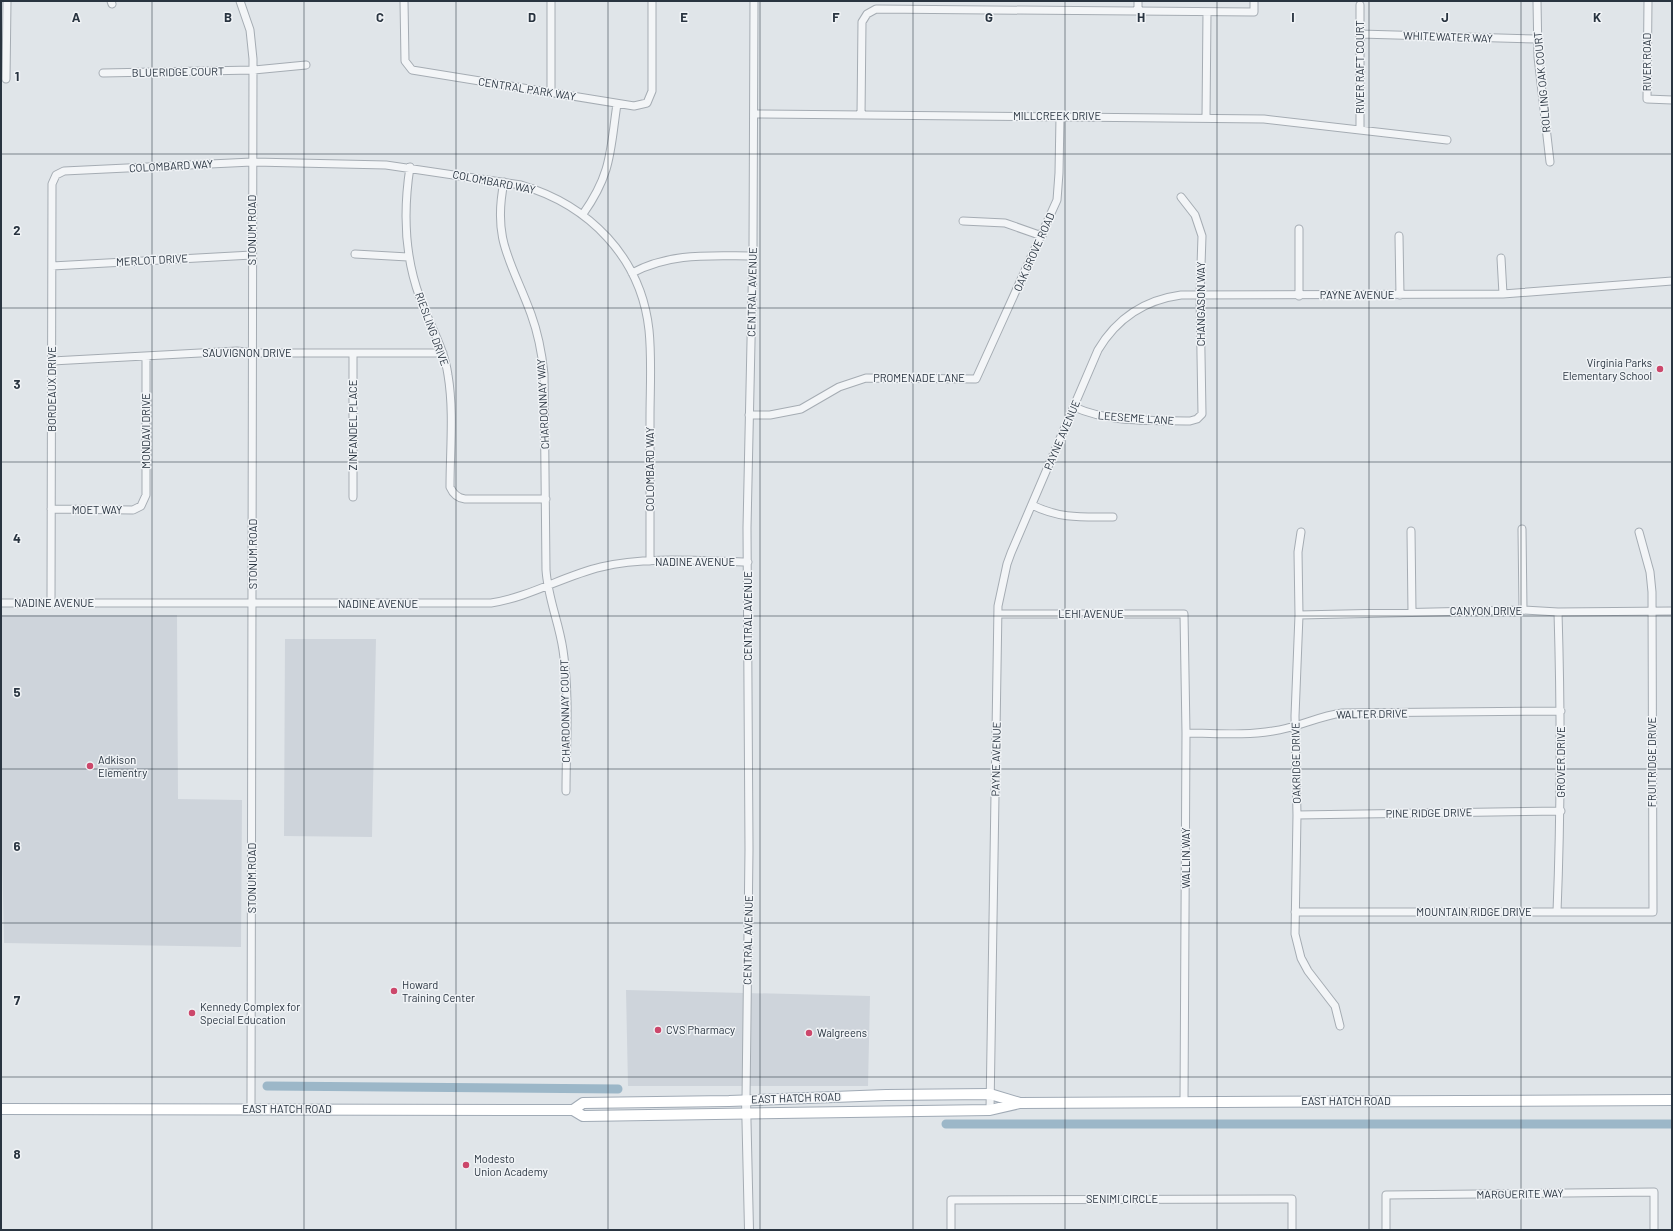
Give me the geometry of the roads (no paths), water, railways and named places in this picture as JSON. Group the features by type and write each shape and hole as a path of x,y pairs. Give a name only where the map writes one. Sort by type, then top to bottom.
{"main road":[{"name":"EAST HATCH ROAD","path":"573,1110 583,1103 746,1100 886,1095 990,1094 1020,1103"},
{"name":"EAST HATCH ROAD","path":"1,1109 573,1110 583,1116 990,1110 1020,1103 1672,1100"}],"street":[{"path":"6,79 7,1"},
{"name":"STONUM ROAD","path":"240,1 250,30 253,70 252,1109"},
{"name":"CENTRAL PARK WAY","path":"404,1 405,60 408,66 417,71 634,106 647,103 652,91 652,1"},
{"path":"551,1 551,93"},
{"name":"CENTRAL AVENUE","path":"749,1230 746,1113 749,849 748,562 749,416 753,256 754,1"},
{"path":"1138,1 1138,11"},
{"path":"861,114 862,22 867,14 876,9 1254,12 1254,1"},
{"name":"ROLLING OAK COURT","path":"1537,1 1537,39 1550,162"},
{"name":"RIVER ROAD","path":"1648,1 1647,99 1672,100"},
{"name":"RIVER RAFT COURT","path":"1360,5 1360,130"},
{"path":"1206,12 1206,118"},
{"name":"WHITEWATER WAY","path":"1360,34 1537,39"},
{"name":"BLUERIDGE COURT","path":"103,73 253,70 306,65"},
{"path":"583,214 599,189 608,167 612,150 617,104"},
{"name":"MILLCREEK DRIVE","path":"754,114 1264,119 1447,140"},
{"name":"OAK GROVE ROAD","path":"976,379 1057,200 1060,117"},
{"name":"COLOMBARD WAY","path":"56,175 64,171 252,162 410,167 504,182 543,192 567,203 583,214 612,242 632,273 646,310 649,330 650,561"},
{"name":"RIESLING DRIVE","path":"410,167 405,212 408,257 420,300 443,353 450,392 450,487 452,492 460,498 465,499 546,499"},
{"name":"BORDEAUX DRIVE","path":"51,603 52,184 56,175"},
{"name":"CHARDONNAY WAY","path":"504,182 500,213 503,246 512,271 532,316 543,360 546,402 547,586"},
{"name":"CHANGASON WAY","path":"1181,197 1195,215 1202,236 1200,295 1202,405 1200,417"},
{"path":"963,221 1005,223 1042,236"},
{"path":"1298,229 1298,296"},
{"path":"1398,236 1400,295"},
{"path":"355,254 408,257"},
{"name":"MERLOT DRIVE","path":"52,266 252,255"},
{"path":"632,273 655,262 675,257 753,256"},
{"path":"1501,258 1503,294"},
{"name":"PAYNE AVENUE","path":"990,1110 998,606 1007,564 1098,350 1110,332 1121,320 1132,312 1155,300 1181,295 1298,296 1503,294 1672,281"},
{"name":"SAUVIGNON DRIVE","path":"52,361 237,351 252,353 443,353"},
{"name":"ZINFANDEL PLACE","path":"352,497 353,353"},
{"name":"MONDAVI DRIVE","path":"141,506 146,495 146,356"},
{"name":"PROMENADE LANE","path":"749,416 770,416 801,409 839,387 866,378 976,379"},
{"name":"LEESEME LANE","path":"1074,407 1090,414 1108,418 1190,421 1200,417"},
{"path":"1032,505 1044,511 1068,516 1113,517"},
{"name":"MOET WAY","path":"51,510 133,510 141,506"},
{"path":"1522,529 1523,610"},
{"path":"1411,531 1412,612"},
{"name":"OAKRIDGE DRIVE","path":"1302,532 1298,552 1299,614 1296,725 1297,815 1295,934 1301,958 1308,971 1335,1006 1340,1026"},
{"name":"FRUITRIDGE DRIVE","path":"1639,532 1650,572 1653,912"},
{"name":"NADINE AVENUE","path":"1,603 491,603 519,597 584,571 603,566 650,561 748,562"},
{"name":"CHARDONNAY COURT","path":"547,586 559,630 565,668 566,791"},
{"name":"CANYON DRIVE","path":"1299,614 1523,610 1558,612 1672,611"},
{"name":"GROVER DRIVE","path":"1557,912 1561,811 1561,711 1558,612"},
{"name":"LEHI AVENUE","path":"999,614 1184,614"},
{"name":"WALLIN WAY","path":"1184,614 1186,733 1184,1102"},
{"name":"WALTER DRIVE","path":"1186,733 1261,733 1296,725 1312,719 1342,714 1561,711"},
{"name":"PINE RIDGE DRIVE","path":"1297,815 1561,811"},
{"name":"MOUNTAIN RIDGE DRIVE","path":"1295,912 1653,912"},
{"name":"MARGUERITE WAY","path":"1386,1230 1386,1195 1654,1192 1654,1230"},
{"name":"SENIMI CIRCLE","path":"951,1230 951,1200 1292,1199 1292,1230"}],"waterway":[{"path":"267,1086 618,1089"},
{"path":"946,1124 1672,1124"}],"place":[{"name":"Virginia Parks Elementary School","path":"1660,369"},
{"name":"Adkison Elementry","path":"90,766"},
{"name":"Howard Training Center","path":"394,991"},
{"name":"Kennedy Complex for Special Education","path":"192,1013"},
{"name":"CVS Pharmacy","path":"658,1030"},
{"name":"Walgreens","path":"809,1033"},
{"name":"Modesto Union Academy","path":"466,1165"}]}
